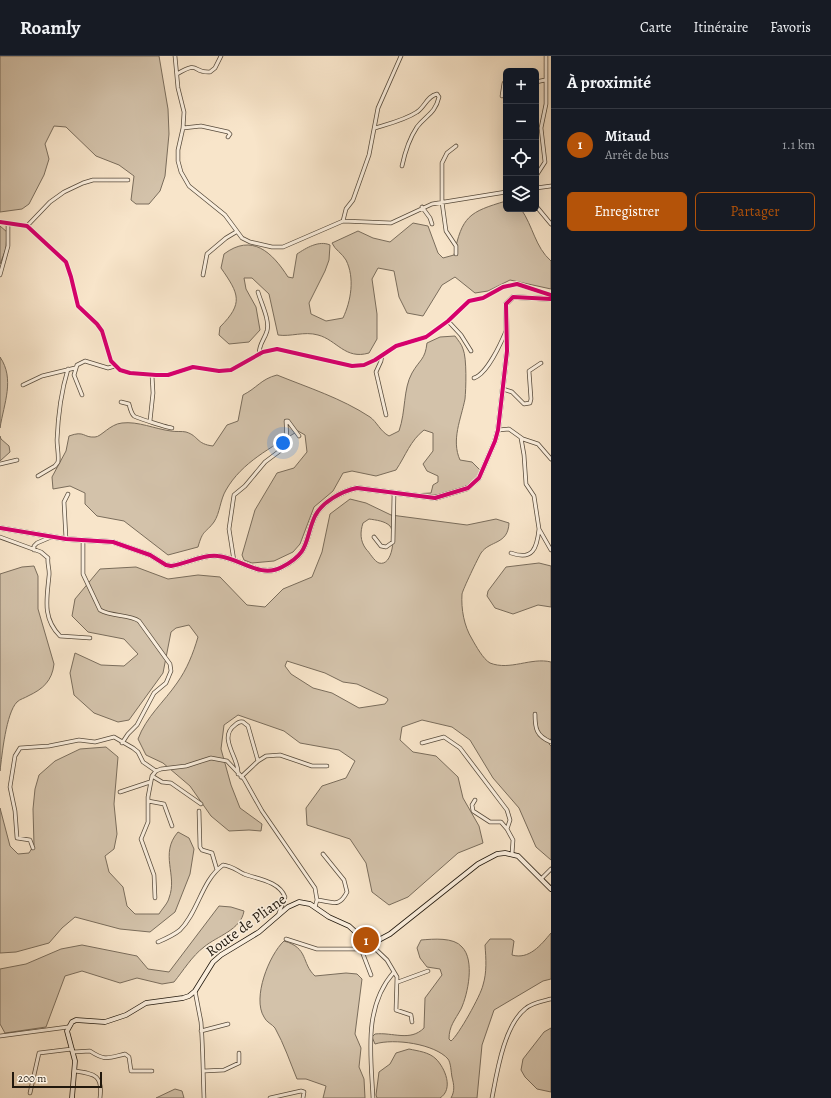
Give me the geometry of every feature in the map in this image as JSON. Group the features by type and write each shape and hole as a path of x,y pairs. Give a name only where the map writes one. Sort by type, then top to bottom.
{"street":[{"path":"176,56 177,74 184,112 183,128 178,150 178,161 181,172 189,186 225,215 236,232 242,238 250,242 272,247 283,247 343,222 390,223 422,207 442,202 503,192"},
{"path":"177,74 186,68 192,67 210,72 215,68 221,56"},
{"path":"343,222 346,209 353,200 369,155 375,128 375,117 378,108 402,56"},
{"path":"539,171 545,162 541,128 546,104 546,56"},
{"path":"539,81 545,80"},
{"path":"502,96 503,90"},
{"path":"375,128 387,125 416,113 428,99 437,94 439,97 432,113 412,134 405,151 402,166"},
{"path":"183,128 201,126 228,132 230,135 228,137"},
{"path":"456,146 447,153 442,163 442,202 446,230 456,246 456,254"},
{"path":"27,226 50,202 64,192 83,183 93,180 128,180"},
{"path":"539,188 551,186"},
{"path":"422,207 430,218 432,224"},
{"path":"539,210 551,224"},
{"path":"0,222 8,225 27,226 66,262 78,306 97,324 102,331 109,356 115,366 130,373 168,375 193,367 219,371 231,370 270,350 277,350 352,366 364,365 396,346 426,337 448,321 469,301 483,298 510,284 530,287 551,295"},
{"path":"0,275 10,235 8,225"},
{"path":"203,275 207,254 226,238 236,232"},
{"path":"258,292 267,326 266,335 260,345 259,355"},
{"path":"0,528 66,539 113,542 125,545 171,566 218,556 252,568 266,571 280,569 295,560 303,551 315,516 328,502 348,490 357,488 394,494 436,498 468,488 475,482 482,472 498,430 507,351 506,304 513,297 551,299"},
{"path":"448,321 461,335 471,351"},
{"path":"474,378 480,374 497,352 506,331"},
{"path":"382,355 376,372 386,415"},
{"path":"82,396 74,375 75,368 80,362 85,361 108,368 115,366"},
{"path":"503,389 512,392 524,404 530,403 529,371 541,363"},
{"path":"23,385 42,376 75,368"},
{"path":"38,476 55,466 58,462 57,446 61,392 68,369"},
{"path":"150,421 153,393 152,375"},
{"path":"122,402 129,404 133,414 137,418 150,421 167,428 172,428"},
{"path":"234,561 229,529 234,495 245,486 265,462 285,447 287,441 285,421 288,421 299,436"},
{"path":"498,430 509,429 521,438 538,444 551,459"},
{"path":"511,553 525,556 538,544 539,529 534,496 524,478 524,455 521,438"},
{"path":"0,464 16,460"},
{"path":"66,539 64,502 68,494"},
{"path":"374,537 381,546 386,547 393,542 394,494"},
{"path":"539,529 551,550"},
{"path":"0,537 34,550 48,558 49,575 46,607 49,620 60,636 90,638"},
{"path":"34,550 34,546 37,543 51,537"},
{"path":"83,540 83,574 100,610 121,617 135,618 139,621 166,658 171,671 166,682 154,694 137,725 122,743"},
{"path":"535,714 535,728 539,735 551,742"},
{"path":"258,761 248,726 244,722 239,722 231,728 228,738 240,775 262,811 315,888 318,900 315,907"},
{"path":"33,848 30,840 17,838 16,815 10,787 16,751 26,746 49,746 79,740 95,742 114,737 138,752 143,762 156,771"},
{"path":"422,742 444,737 460,748 507,810 510,820 507,829"},
{"path":"240,775 266,756 280,755 312,766 327,766"},
{"path":"155,898 154,875 141,840 148,822 148,801 152,776 156,771 186,766 211,758 227,762 240,775"},
{"path":"152,776 162,782 171,784 201,804"},
{"path":"120,792 150,782"},
{"path":"475,800 472,805 473,811 490,822 500,822 507,829 513,840 512,854"},
{"path":"148,801 164,804 172,826"},
{"path":"199,811 200,847 202,850 212,853 217,870"},
{"path":"365,940 375,942 390,934 490,857 505,853 512,854 523,860 551,890"},
{"path":"318,900 342,902 348,889 344,880 323,854"},
{"path":"158,942 176,933 186,922 200,900 208,882 217,870 223,866 229,866 278,888 285,897 279,913"},
{"path":"541,879 551,869"},
{"name":"Route de Pliane","path":"195,991 213,962 259,932 279,913 299,902 310,904 329,917 349,926 365,940"},
{"path":"286,939 317,950 361,949"},
{"path":"365,940 361,949 371,975"},
{"path":"365,940 387,960 394,972 398,982 396,1010 410,1015 412,1022"},
{"path":"398,982 428,971"},
{"path":"373,1098 370,1038 371,1027 376,1004 382,989 394,972"},
{"path":"0,1036 68,1027 76,1020 104,1022 119,1018 146,1003 183,998 195,991 201,1031 204,1071 204,1098"},
{"path":"492,1098 500,1055 519,1016 525,1008 551,999"},
{"path":"201,1031 228,1024"},
{"path":"68,1027 75,1071 72,1098"},
{"path":"30,1093 39,1052 72,1050 90,1051 104,1058 125,1054 129,1057 131,1071 152,1071"},
{"path":"204,1071 224,1070 239,1063 239,1053"},
{"path":"75,1071 92,1073 98,1077 101,1088 100,1098"},
{"path":"270,1098 301,1091 304,1092 303,1098"}],"shaded area":[{"path":"0,56 159,56 168,109 169,134 165,176 160,191 149,204 136,204 131,200 134,176 119,165 96,156 66,127 54,126 45,144 49,159 44,175 29,204 22,209 0,212"},
{"path":"503,202 503,212 523,212 541,249 551,261 551,289 510,280 488,291 475,293 455,277 442,285 423,316 407,313 399,297 394,271 378,268 372,279 377,314 377,339 369,353 354,354 347,352 325,337 318,335 278,335 269,294 252,278 244,278 246,289 256,307 260,330 249,342 229,344 219,335 220,327 228,319 236,305 235,292 221,268 224,254 234,248 244,245 252,245 260,248 275,260 288,277 293,278 297,254 308,247 317,244 321,243 330,245 329,260 309,303 311,314 326,321 343,318 351,289 349,267 343,255 332,243 358,231 373,238 390,242 413,223 428,226 438,253 443,258 454,255 460,232 469,218 475,213"},
{"path":"0,226 7,232 6,249 0,264"},
{"path":"455,336 462,346 466,374 465,399 459,422 456,445 460,460 472,462 481,471 475,479 459,490 450,493 432,495 412,494 431,493 433,485 438,482 438,476 427,471 423,464 433,451 433,433 424,430 412,444 396,470 376,476 352,471 343,473 333,491 314,507 300,544 293,552 274,561 252,563 244,560 242,555 255,510 277,473 294,468 307,452 305,435 298,431 258,456 240,471 226,490 218,515 211,526 203,534 198,547 168,555 124,521 97,516 85,504 85,493 70,486 53,489 52,477 66,451 69,436 81,434 95,437 118,424 128,423 140,424 171,431 186,432 203,444 213,446 227,425 238,421 243,395 263,381 277,375 348,404 370,417 383,432 389,436 399,431 409,379 423,356 427,343 440,337"},
{"path":"0,357 7,374 8,383 0,428"},
{"path":"0,436 1,439 9,446 10,452 0,461"},
{"path":"350,499 366,503 391,515 467,525 496,519 509,523 508,530 502,539 489,546 479,556 462,594 462,606 465,623 469,634 482,655 490,663 505,666 536,661 551,662 551,738 549,744 551,746 551,860 536,847 519,808 493,778 470,740 452,727 422,720 402,727 400,740 413,752 436,756 458,777 463,798 479,826 483,843 458,853 408,897 389,905 372,892 366,863 350,839 307,825 306,808 322,786 346,778 355,761 339,750 300,743 284,731 238,715 224,725 221,749 231,785 240,808 262,824 261,831 229,831 211,816 190,786 163,763 146,755 138,739 141,731 177,683 189,661 198,637 189,625 176,628 171,632 163,673 129,720 118,722 94,713 74,695 70,673 75,653 101,665 124,666 138,654 124,639 88,632 72,616 75,599 100,569 136,567 168,579 198,575 220,577 247,605 265,607 283,589 312,577 322,552 330,514","holes":["369,519 386,523 392,530 392,549 390,555 384,563 375,561 363,543 361,536 362,526 363,523","287,661 325,673 343,682 357,684 387,698 388,700 385,704 359,708 332,693 313,688 291,674 285,666"]},
{"path":"539,563 551,566 551,607 538,605 513,614 495,608 487,596 488,591 506,567"},
{"path":"34,566 38,576 38,609 54,664 49,680 46,684 18,701 13,707 7,724 0,771 0,574 22,567"},
{"path":"106,747 118,757 114,804 117,834 114,849 105,856 109,872 123,887 127,906 135,914 159,914 169,898 171,889 172,881 169,856 173,840 178,832 189,838 194,849 190,874 175,912 150,932 120,929 75,917 62,928 49,943 16,952 0,953 0,808 10,846 18,854 29,853 34,845 33,809 35,789 39,775 55,761 80,749"},
{"path":"219,906 231,907 244,911 242,918 228,932 209,943 200,951 174,982 162,984 137,978 120,983 82,971 65,976 46,1027 5,1033 0,1024 0,969 26,964 61,949 82,945 137,956 148,969 169,972"},
{"path":"551,933 551,979 543,981 494,1010 482,1045 477,1098 451,1098 454,1088 450,1063 448,1059 434,1049 403,1042 383,1042 375,1044 372,1037 375,1034 407,1036 413,1035 424,1028 425,998 442,975 440,969 427,967 420,958 417,948 421,940 449,940 462,947 466,953 469,968 468,986 464,1003 450,1030 449,1039 451,1041 464,1024 481,990 486,970 485,945 490,939 511,939 514,941 512,955 518,956 534,950"},
{"path":"284,941 292,944 301,952 315,976 346,973 357,974 362,979 355,1034 361,1048 359,1067 364,1079 365,1098 323,1098 326,1086 306,1079 297,1079 275,1028 264,1017 261,1009 261,988 268,966 278,948"},
{"path":"551,1028 551,1092 537,1089 525,1077 521,1070 523,1059 544,1032"},
{"path":"409,1049 423,1052 436,1059 447,1078 447,1089 444,1094 440,1098 377,1098 376,1095 379,1072 390,1064 396,1053"},
{"path":"175,1089 182,1091 184,1098 156,1098"}],"cycle path":[{"path":"0,222 27,226 66,262 78,306 97,324 102,331 111,361 120,370 130,373 168,375 193,367 219,371 231,370 263,352 277,349 352,366 364,365 375,360 396,346 426,337 448,321 469,301 483,298 503,287 517,284 551,295"},
{"path":"0,528 66,539 113,542 150,555 166,565 171,566 206,556 218,556 266,571 282,567 298,556 302,551 315,516 322,506 345,492 357,488 435,498 468,488 479,478 495,441 498,430 507,351 506,304 513,297 551,299"}],"place":[{"name":"Mitaud","path":"366,940"}]}
